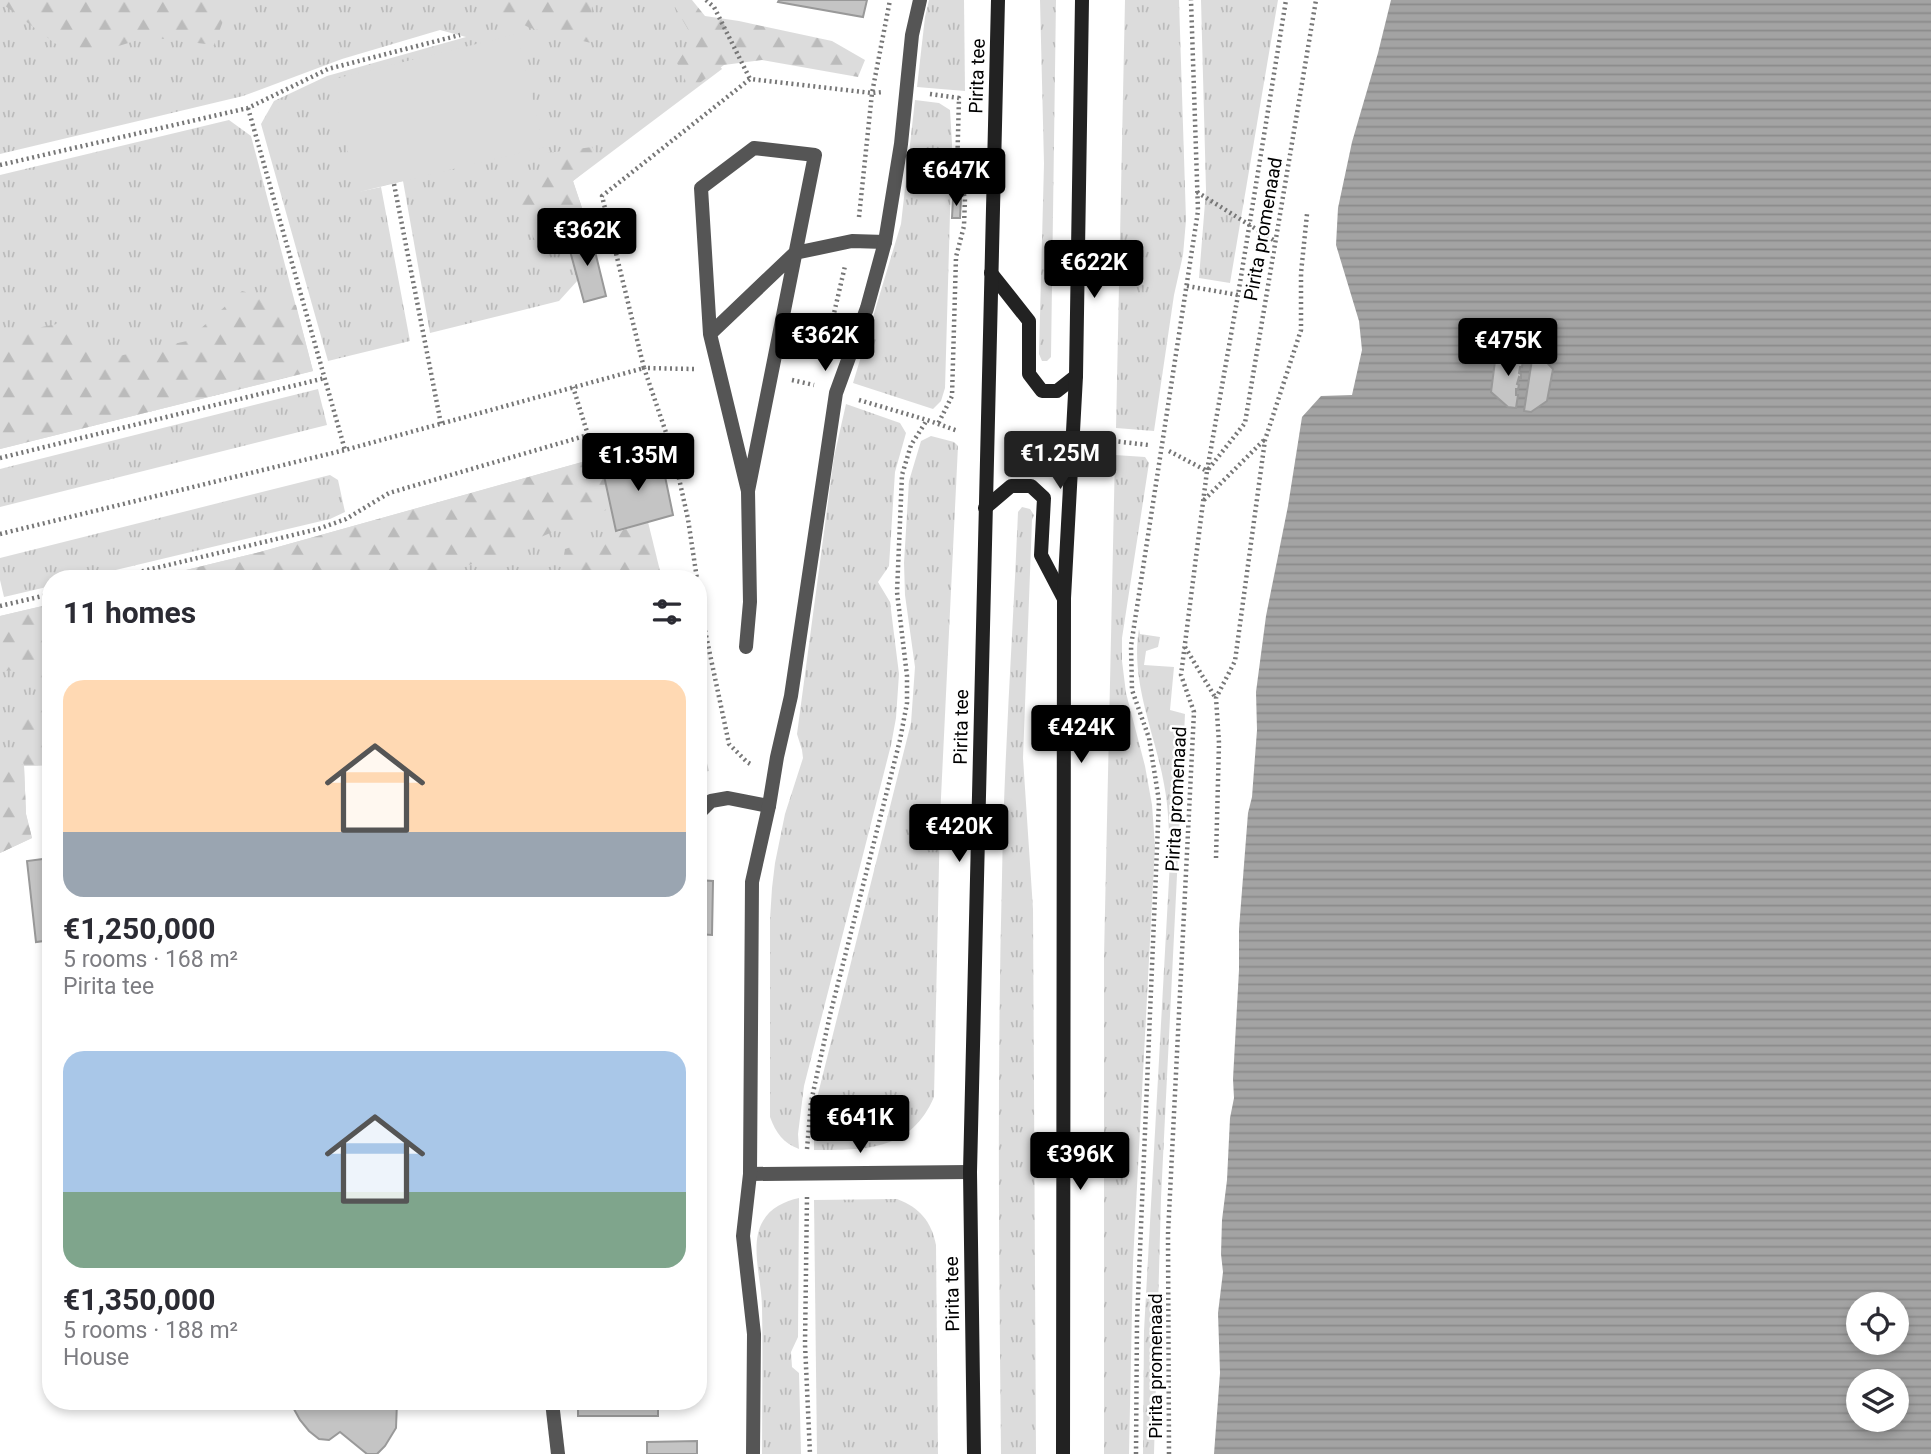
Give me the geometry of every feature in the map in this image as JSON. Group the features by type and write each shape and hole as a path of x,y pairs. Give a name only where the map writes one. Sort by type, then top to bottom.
{"main road":[{"name":"Pirita tee","path":"974,1454 970,1172 998,0"},
{"path":"1063,1454 1064,598 1076,376 1082,0"},
{"path":"991,273 1029,321 1029,374 1042,391 1057,391 1076,376"},
{"path":"985,508 1011,486 1031,485 1044,498 1041,555 1064,598"}],"street":[{"path":"753,1454 754,1334 743,1237 750,1174 751,882 791,696 836,393 867,308 885,242 901,144 912,35 920,0"},
{"path":"746,647 750,602 748,491 815,155 754,148 701,188 710,334 748,491"},
{"path":"710,334 795,253 852,241 885,242"},
{"path":"707,805 711,801 728,797 769,806"},
{"path":"750,1174 970,1172"},
{"path":"553,1410 558,1454"}],"path":[{"path":"706,0 714,7 750,79"},
{"path":"890,0 872,93 906,90 959,98 957,171 965,198 965,219 956,257 952,396 938,424"},
{"path":"1136,1454 1138,1321 1159,801 1149,738 1132,690 1131,646 1198,211 1191,0"},
{"path":"1169,451 1207,471 1286,0"},
{"name":"Pirita promenaad","path":"1169,1454 1168,1234 1194,712 1181,675 1207,471 1245,423 1316,0"},
{"path":"0,165 248,108 328,69 460,35"},
{"path":"248,108 345,450"},
{"path":"394,184 441,424"},
{"path":"1197,192 1275,241"},
{"path":"1216,698 1235,661 1265,440 1301,330 1301,273 1307,214"},
{"path":"1186,286 1238,295"},
{"path":"696,570 674,456 644,368 719,370"},
{"path":"771,375 817,386 958,431"},
{"path":"0,458 325,378"},
{"path":"0,534 345,450 597,381"},
{"path":"147,570 318,529 346,519 389,493 588,435 573,387"},
{"path":"810,1454 805,1344 807,1141 814,1090 830,1016 907,703 907,676 897,592 902,475 911,445 928,420"},
{"path":"1203,500 1265,440"},
{"path":"1113,441 1149,445"},
{"path":"0,606 42,596"},
{"path":"707,640 729,744 754,766"},
{"path":"1185,647 1216,698 1219,743 1216,858"}],"green space":[{"path":"0,0 674,0 722,69 573,181 591,235 568,240 578,280 559,301 430,333 403,181 358,192 381,187 410,341 328,361 261,124 274,101 327,76 466,37 440,30 342,59 243,96 0,154"},
{"path":"0,0 231,0 214,45 148,37 76,59"},
{"path":"475,0 592,0 591,43 530,28"},
{"path":"671,0 692,0 705,16 832,41 865,60 858,77 762,60 724,65 690,90 677,63 693,38"},
{"path":"929,0 964,0 965,91 917,87"},
{"path":"1040,0 1056,0 1051,357 1047,361 1042,361 1039,354 1044,164"},
{"path":"1125,0 1179,0 1186,220 1183,255 1174,295 1154,431 1116,428"},
{"path":"1201,0 1278,0 1230,283 1199,278 1206,190"},
{"path":"517,34 544,147 358,192 330,80"},
{"path":"915,100 939,103 950,110 952,144 945,388 941,401 933,409 853,383 901,224"},
{"path":"229,120 251,136 313,371 0,449 0,175"},
{"path":"592,147 599,160 573,181 591,235 567,240 534,240 521,203 548,153"},
{"path":"242,291 296,305 313,371 0,449 0,347 22,331 72,321 105,359 187,341"},
{"path":"318,389 327,425 0,507 0,469"},
{"path":"846,404 900,423 906,433 895,472 889,566 878,582 890,602 899,674 891,745 804,1086 798,1134 799,1149 781,1137 770,1117 770,919 775,863 785,814 803,758 797,734 834,457"},
{"path":"931,436 954,442 958,446 940,818 934,1097 913,1128 899,1138 868,1147 814,1150 818,1094 911,723 915,667 905,595 904,563 909,481 921,441"},
{"path":"615,453 619,468 603,472 616,530 654,570 186,570 260,552"},
{"path":"1115,455 1145,457 1149,463 1122,638 1122,661 1126,693 1152,805 1155,846 1133,1262 1129,1454 1104,1454 1104,957"},
{"path":"589,460 603,471 611,508 478,563 442,570 186,570 260,552"},
{"path":"330,475 338,480 345,512 330,519 116,570 42,570 42,588 4,597 0,580 0,558"},
{"path":"1022,507 1030,509 1034,515 1023,758 1033,909 1036,1454 1001,1454 1000,949 1018,512"},
{"path":"648,522 660,570 562,570 565,549"},
{"path":"42,606 42,765 24,766 26,814 32,838 0,853 0,616"},
{"path":"42,606 42,693 25,670 0,671 0,616"},
{"path":"1139,629 1140,634 1160,637 1158,647 1146,651 1144,665 1174,667 1170,710 1185,714 1161,1198 1154,1454 1143,1454 1144,1331 1170,861 1166,793 1138,668"},
{"path":"42,693 42,765 24,766 26,814 32,838 0,853 0,761 24,765 13,736"},
{"path":"799,1198 798,1337 791,1352 792,1367 799,1373 801,1454 762,1454 762,1307 757,1240 763,1221 770,1212 783,1203"},
{"path":"897,1199 923,1216 928,1222 936,1245 938,1454 817,1454 814,1200"}],"shaded area":[{"path":"1391,0 1931,0 1931,1454 1214,1454 1220,1373 1218,1313 1223,1272 1222,1220 1234,1098 1239,929 1257,730 1256,692 1266,616 1302,417 1321,396 1352,395 1362,350 1359,321 1336,245 1338,208 1352,142"}],"building":[{"path":"867,0 863,17 778,2"},
{"path":"953,198 961,199 960,218 952,218"},
{"path":"591,235 606,296 584,302 567,240"},
{"path":"1516,350 1524,352 1519,373 1521,378 1519,377 1516,389 1516,408 1508,407 1491,392 1495,361"},
{"path":"1533,353 1539,354 1553,369 1547,401 1531,412 1524,411"},
{"path":"661,457 673,515 616,531 603,471"},
{"path":"42,859 42,941 36,942 27,861"},
{"path":"707,881 713,881 712,935 707,935"},
{"path":"294,1410 397,1410 396,1428 377,1454 367,1454 340,1432 329,1440 319,1439 300,1420"},
{"path":"578,1410 658,1410 658,1416 578,1416"},
{"path":"697,1441 697,1454 647,1454 647,1442"}]}
